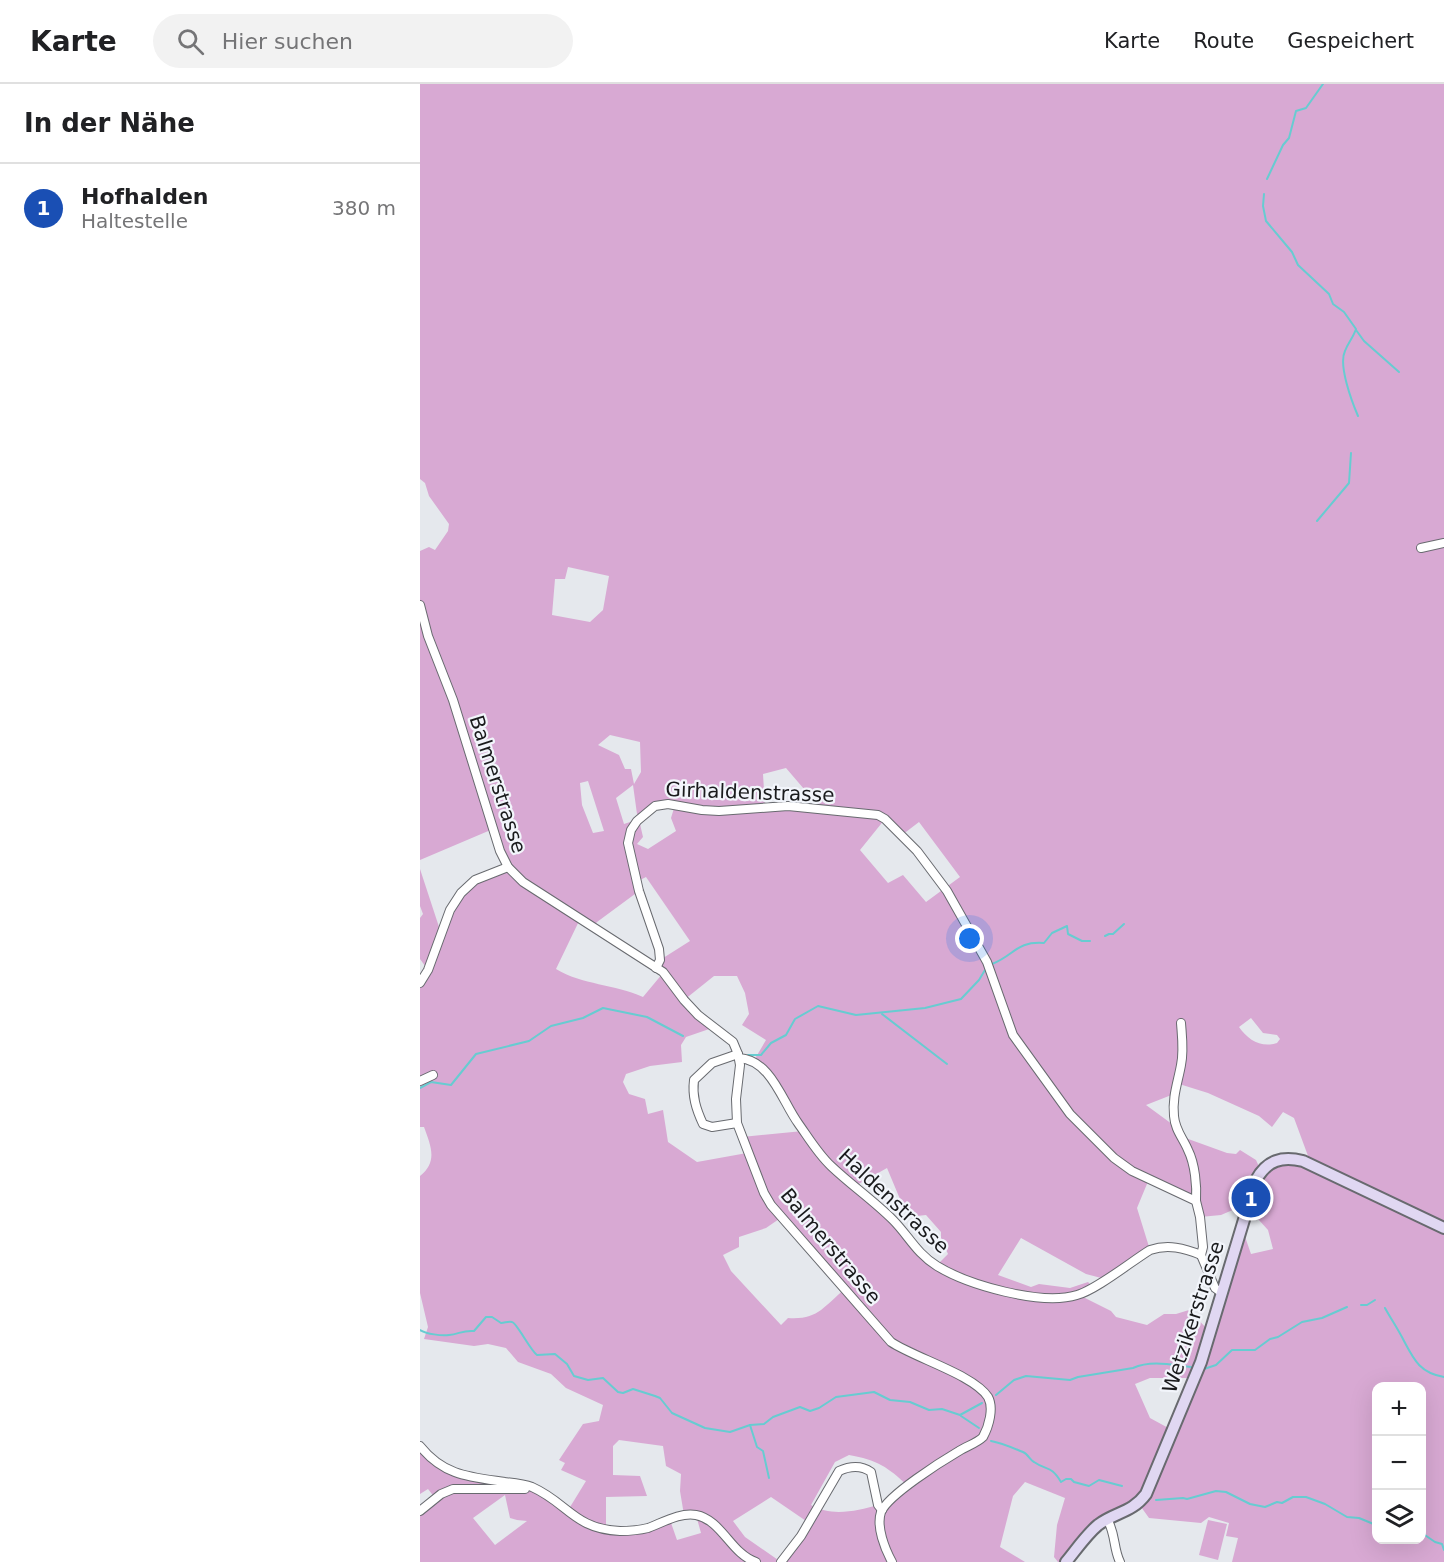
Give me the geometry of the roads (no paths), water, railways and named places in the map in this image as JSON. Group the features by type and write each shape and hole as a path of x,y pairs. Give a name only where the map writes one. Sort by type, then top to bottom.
{"street":[{"path":"1421,548 1444,543"},
{"name":"Balmerstrasse","path":"420,605 428,636 453,700 500,851 508,867 523,882 667,976 684,1000 733,1042 739,1056 740,1072 735,1099 737,1123 764,1193 771,1205 891,1342 905,1352 971,1381 989,1398 991,1410 983,1437 946,1458 894,1496 882,1510"},
{"name":"Girhaldenstrasse","path":"656,968 660,960 659,949 639,891 628,843 631,830 637,821 655,806 668,804 719,811 788,806 878,814 917,851 947,891 987,962 1013,1035 1070,1114 1114,1158 1132,1171 1196,1201"},
{"path":"420,983 428,970 450,910 461,893 476,880 508,867"},
{"path":"1180,1023 1183,1048 1174,1094 1173,1113 1176,1127 1191,1159 1201,1225 1203,1247 1201,1255 1215,1288 1222,1293"},
{"path":"737,1123 721,1126 703,1124 695,1107 693,1089 694,1080 712,1063 739,1056"},
{"name":"Haldenstrasse","path":"739,1056 764,1069 772,1078 790,1112 830,1165 894,1221 919,1253 949,1272 995,1289 1021,1295 1047,1298 1069,1297 1085,1292 1158,1247 1174,1247 1201,1255"},
{"path":"420,1081 433,1075"},
{"name":"Wetzikerstrasse","path":"1066,1562 1090,1532 1107,1520 1128,1511 1146,1494 1196,1378 1256,1180 1266,1166 1284,1158 1303,1161 1444,1228"},
{"path":"420,1446 440,1467 455,1473 530,1486 577,1519 606,1530 645,1529 684,1515 696,1515 714,1524 738,1551 756,1562"},
{"path":"781,1562 801,1536 839,1471 848,1467 864,1467 871,1472 878,1505 882,1510 880,1527 892,1562"},
{"path":"420,1512 441,1494 453,1489 528,1489 530,1486"},
{"path":"1107,1520 1113,1530 1115,1551 1120,1562"}],"waterway":[{"path":"1267,179 1283,145 1289,138 1296,111 1306,108 1323,84"},
{"path":"1264,194 1263,206 1266,221 1292,252 1298,265 1329,294 1333,304 1344,312 1356,329 1345,351 1343,365 1352,402 1358,416"},
{"path":"1356,330 1364,341 1399,372"},
{"path":"1317,521 1349,483 1351,453"},
{"path":"1105,936 1113,934 1124,924"},
{"path":"992,964 1021,946 1044,943 1052,933 1067,926 1068,934 1082,941 1090,941"},
{"path":"748,1055 761,1055 771,1043 786,1035 795,1019 818,1006 856,1015 925,1008 961,999 985,970"},
{"path":"420,1088 431,1082 451,1085 476,1054 529,1041 551,1026 583,1018 603,1008 647,1017 683,1036"},
{"path":"882,1014 947,1064"},
{"path":"1361,1305 1367,1305 1375,1300"},
{"path":"1204,1369 1216,1365 1232,1350 1255,1350 1302,1322 1322,1318 1347,1307"},
{"path":"1385,1308 1419,1365 1429,1372 1444,1377"},
{"path":"420,1330 426,1333 449,1335 474,1331 486,1317 492,1317 501,1323 512,1322 537,1355 555,1354 567,1364 574,1376 588,1380 603,1378 618,1392 623,1393 633,1389 655,1396 660,1398 672,1413 705,1428 730,1432 750,1425 764,1424 773,1417 800,1407 810,1411 836,1397 874,1392 890,1400 910,1402 929,1410 942,1409 960,1415 982,1403"},
{"path":"996,1395 1014,1380 1026,1376 1070,1380 1147,1364 1191,1367"},
{"path":"961,1416 979,1428"},
{"path":"750,1425 757,1447 763,1451 769,1478"},
{"path":"991,1441 1025,1453 1038,1465 1051,1471 1061,1482 1071,1479 1089,1486 1099,1480 1122,1486"},
{"path":"1156,1500 1187,1499 1216,1491 1226,1492 1250,1504 1265,1507 1277,1502 1282,1503 1293,1497 1306,1497 1325,1504 1347,1517 1359,1518 1372,1523"},
{"path":"1426,1536 1442,1544 1444,1550"}],"place":[{"name":"Hofhalden","path":"1251,1198"}]}
